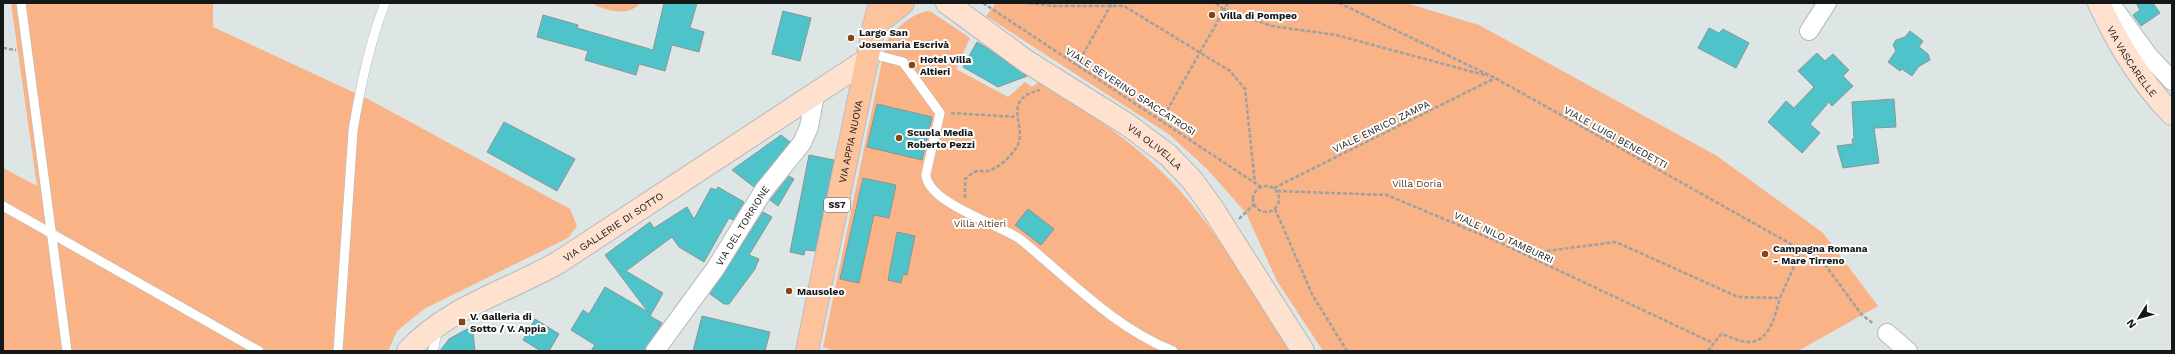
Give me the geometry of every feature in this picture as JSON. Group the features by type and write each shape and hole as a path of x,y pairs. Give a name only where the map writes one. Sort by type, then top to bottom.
{"main road":[{"name":"VIA APPIA NUOVA","path":"807,351 880,3"},
{"path":"874,26 903,3"},
{"name":"VIA OLIVELLA","path":"947,3 989,35 1128,125 1168,155 1192,180 1215,212 1302,351"},
{"name":"VIA VASCARELLE","path":"2099,3 2117,40 2136,71 2172,114"},
{"path":"814,95 868,56"},
{"name":"VIA GALLERIE DI SOTTO","path":"408,351 434,327 464,309 520,283 559,262 814,95"}],"street":[{"path":"1809,31 1827,3"},
{"path":"2110,3 2148,55 2172,81"},
{"name":"VIA DEL TORRIONE","path":"655,351 715,269 772,180 802,143 809,127 814,95"},
{"path":"1887,333 1908,351"}],"lane":[{"path":"21,3 67,351"},
{"path":"338,351 353,131 362,82 376,26 385,3"},
{"path":"868,56 903,62 940,113 926,174 926,181 934,192 973,216 1002,228 1020,239 1129,330 1150,342 1173,351"},
{"path":"3,206 259,351"},
{"path":"433,351 436,337 434,327"}],"path":[{"name":"VIALE SEVERINO SPACCATROSI","path":"983,3 991,10 1261,187"},
{"path":"1029,3 1124,6 1230,70 1245,89 1255,183"},
{"path":"1077,65 1112,3"},
{"path":"1216,3 1224,10 1272,26 1336,35 1495,78"},
{"path":"1161,121 1228,3"},
{"name":"VIALE LUIGI BENEDETTI","path":"1339,3 1495,78 1823,262 1862,316"},
{"path":"973,216 964,196 965,179 976,171 991,170 1002,163 1017,147 1020,129 1017,117 1018,107 1024,97 1044,89 1054,78"},
{"name":"VIALE ENRICO ZAMPA","path":"1274,188 1495,78"},
{"path":"940,113 1017,117"},
{"path":"1263,185 1274,188 1277,191 1280,204 1272,211 1260,212 1253,202 1256,190 1263,185"},
{"name":"VIALE NILO TAMBURRI","path":"1277,191 1387,195 1494,240 1712,343"},
{"path":"1246,213 1254,204"},
{"path":"1275,209 1313,296 1347,351"},
{"path":"1523,254 1616,242 1738,297 1780,298"},
{"path":"1708,351 1712,343 1721,334 1750,342 1762,338 1772,323 1780,298 1800,250"}],"green space":[{"path":"11,3 213,3 213,27 368,99 570,209 577,226 568,238 424,309 397,331 388,351 3,351 3,168 37,186"},
{"path":"591,3 640,3 635,8 629,10 616,11"},
{"name":"Villa Doria","path":"996,3 1406,3 1479,25 1717,156 1823,233 1878,306 1798,351 1323,351 1277,281 1246,213 1208,170 1170,135 986,16"},
{"name":"Villa Altieri","path":"930,11 970,38 956,69 1008,97 1025,82 1032,87 1040,81 1109,128 1135,148 1170,179 1208,225 1242,275 1290,351 835,351 823,347 886,42 905,22 923,12"}],"building":[{"path":"664,3 697,3 690,28 704,32 699,52 672,45 665,71 639,64 636,75 585,60 588,51 537,37 543,15 578,25 577,28 653,50"},
{"path":"2136,3 2153,3 2160,13 2141,26 2133,15 2140,10"},
{"path":"783,11 811,18 800,61 772,54"},
{"path":"1709,28 1719,33 1723,29 1749,43 1736,68 1698,48"},
{"path":"1910,31 1923,41 1919,47 1928,54 1930,60 1918,67 1912,76 1902,69 1900,71 1888,62 1896,51 1893,45 1896,40 1905,37"},
{"path":"977,42 1027,76 998,87 963,67"},
{"path":"1817,53 1825,61 1833,54 1849,70 1843,76 1853,86 1832,106 1829,102 1810,124 1820,133 1802,153 1768,122 1786,101 1794,108 1814,87 1798,71"},
{"path":"1894,99 1896,127 1874,128 1879,163 1843,168 1837,146 1853,144 1852,102"},
{"path":"877,104 932,117 922,160 867,147"},
{"path":"504,122 575,159 557,191 487,152"},
{"path":"781,135 790,142 754,187 732,170"},
{"path":"809,155 834,160 815,251 805,250 804,255 790,252"},
{"path":"789,176 794,179 778,206 770,200"},
{"path":"863,178 896,185 889,218 874,215 859,283 840,279"},
{"path":"718,187 744,202 733,220 729,218 704,262 679,247 672,237 626,271 663,293 650,316 662,323 644,351 591,351 595,345 571,330 583,310 589,314 605,287 648,312 605,255 650,222 654,228 687,207 694,219 711,188 716,190"},
{"path":"1028,209 1054,229 1041,245 1015,225"},
{"path":"763,212 772,217 749,255 759,259 755,269 729,304 724,304 710,294"},
{"path":"897,232 915,236 907,275 903,274 901,283 888,280"},
{"path":"702,316 770,332 765,351 693,351"},
{"path":"535,319 559,334 549,351 541,351 523,340"},
{"path":"467,329 473,332 475,351 440,351 449,339"}],"place":[{"name":"Villa di Pompeo","path":"1212,15"},
{"name":"Largo San Josemaria Escrivà","path":"851,38"},
{"name":"Hotel Villa Altieri","path":"912,65"},
{"name":"Scuola Media Roberto Pezzi","path":"899,138"},
{"name":"Campagna Romana - Mare Tirreno","path":"1765,254"},
{"name":"Mausoleo","path":"789,291"},
{"name":"V. Galleria di Sotto / V. Appia","path":"462,322"}]}
